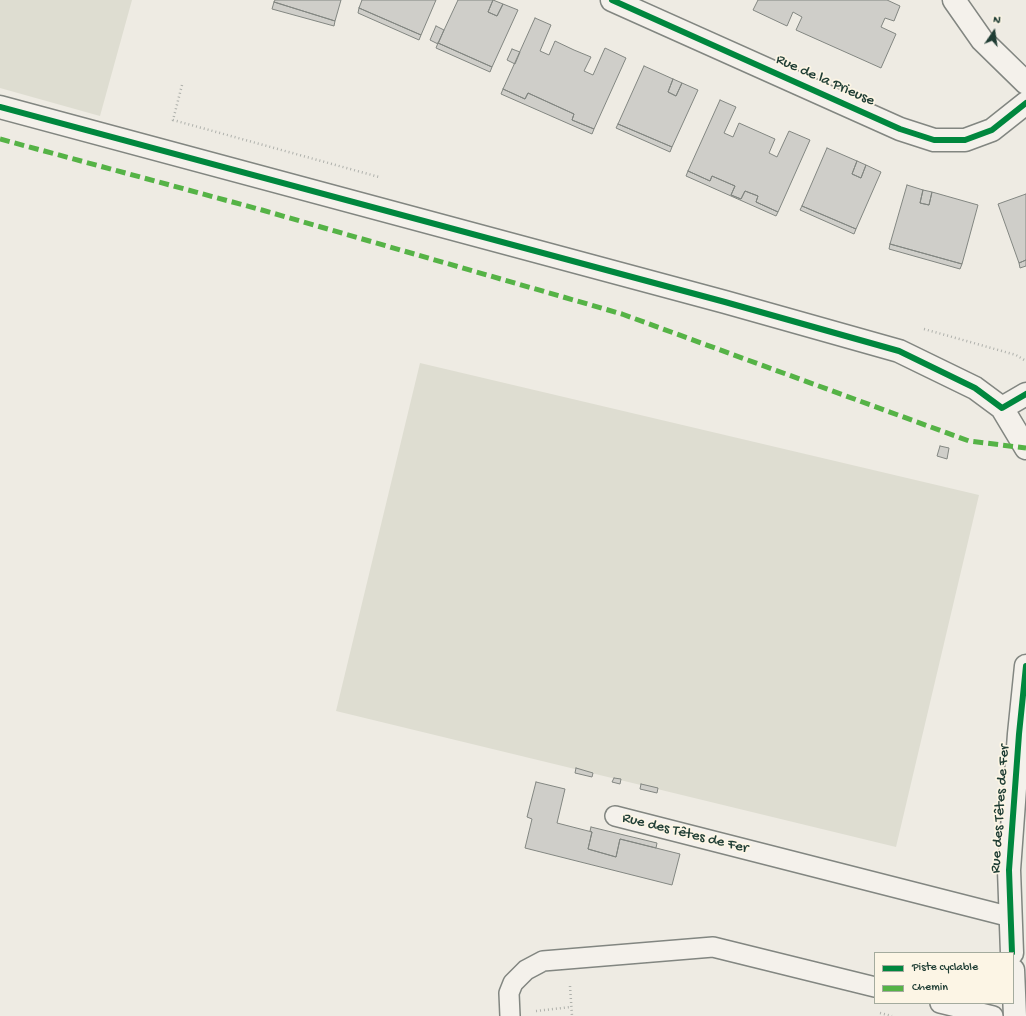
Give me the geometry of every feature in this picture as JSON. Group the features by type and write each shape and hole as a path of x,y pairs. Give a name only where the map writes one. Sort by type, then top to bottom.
{"street":[{"name":"Rue de la Prieuse","path":"612,0 900,129 934,140 965,140 992,130 1026,103"},
{"path":"954,0 982,40 1026,83"},
{"path":"0,107 725,302 899,351 975,388 1002,408 1026,448"},
{"path":"1002,408 1026,394"},
{"name":"Rue des Têtes de Fer","path":"1012,952 1009,870 1019,734 1026,666"},
{"path":"1014,993 1015,1016"}],"lane":[{"name":"Rue des Têtes de Fer","path":"615,816 1011,917"},
{"path":"510,1016 509,993 513,983 526,970 543,961 705,947 713,947 874,987"},
{"path":"944,1004 993,1016"}],"path":[{"path":"572,984 569,987 572,1016"},
{"path":"876,1012 892,1016"}],"shaded area":[{"path":"0,0 132,0 100,116 0,88"},
{"path":"420,363 979,495 896,847 336,711"}],"building":[{"path":"275,0 341,0 335,21 274,2"},
{"path":"362,0 436,0 421,35 359,8"},
{"path":"458,0 493,0 488,12 497,16 503,4 518,10 492,67 438,43"},
{"path":"493,0 503,4 497,16 488,12"},
{"path":"758,0 887,0 900,6 894,21 885,18 881,27 896,34 881,68 796,30 802,17 793,12 787,26 753,10"},
{"path":"274,2 335,21 334,26 272,9"},
{"path":"359,8 421,35 419,40 358,13"},
{"path":"535,18 551,25 540,51 549,55 555,41 591,57 584,71 593,75 605,48 626,58 594,129 572,120 574,114 528,93 525,99 503,89"},
{"path":"436,26 444,30 438,44 430,40"},
{"path":"438,43 492,67 490,72 436,48"},
{"path":"512,49 520,52 515,64 507,60"},
{"path":"644,66 673,79 668,92 676,96 682,83 698,90 672,147 618,124"},
{"path":"673,79 682,83 676,96 668,92"},
{"path":"503,89 525,99 528,93 574,114 572,120 594,129 592,134 501,94"},
{"path":"720,100 736,107 724,133 733,137 739,123 775,139 769,153 777,157 789,131 810,140 778,212 756,202 758,196 745,191 741,199 731,195 735,186 712,176 710,181 688,171"},
{"path":"618,124 672,147 670,152 616,128"},
{"path":"827,148 857,161 852,174 861,178 866,165 881,172 856,229 802,206"},
{"path":"857,161 866,165 861,178 852,174"},
{"path":"688,171 710,181 712,176 735,186 731,195 741,199 745,191 758,196 756,202 778,212 776,216 686,176"},
{"path":"907,185 923,190 920,203 929,205 932,192 978,205 962,264 890,244"},
{"path":"923,190 932,192 929,205 920,203"},
{"path":"1026,194 1026,260 1019,263 998,204"},
{"path":"802,206 856,229 854,234 800,210"},
{"path":"890,244 962,264 960,269 889,249"},
{"path":"1026,260 1026,266 1020,268 1019,263"},
{"path":"940,446 949,448 947,459 937,456"},
{"path":"576,768 593,773 592,777 575,773"},
{"path":"614,778 621,779 620,784 612,782"},
{"path":"536,782 565,789 557,823 592,832 588,849 616,857 620,839 680,854 672,885 525,848 532,819 527,817"},
{"path":"641,784 658,788 657,793 640,789"},
{"path":"591,827 657,843 656,848 620,839 616,857 588,849 592,832 590,831"}],"marked path":[{"path":"0,139 262,210 622,314 969,441 1026,448"}],"cycle path":[{"path":"612,0 900,129 934,140 965,140 992,130 1026,103"},
{"path":"0,107 725,302 899,351 975,388 1002,408 1026,394"},
{"path":"1012,952 1009,870 1019,734 1026,666"}]}
